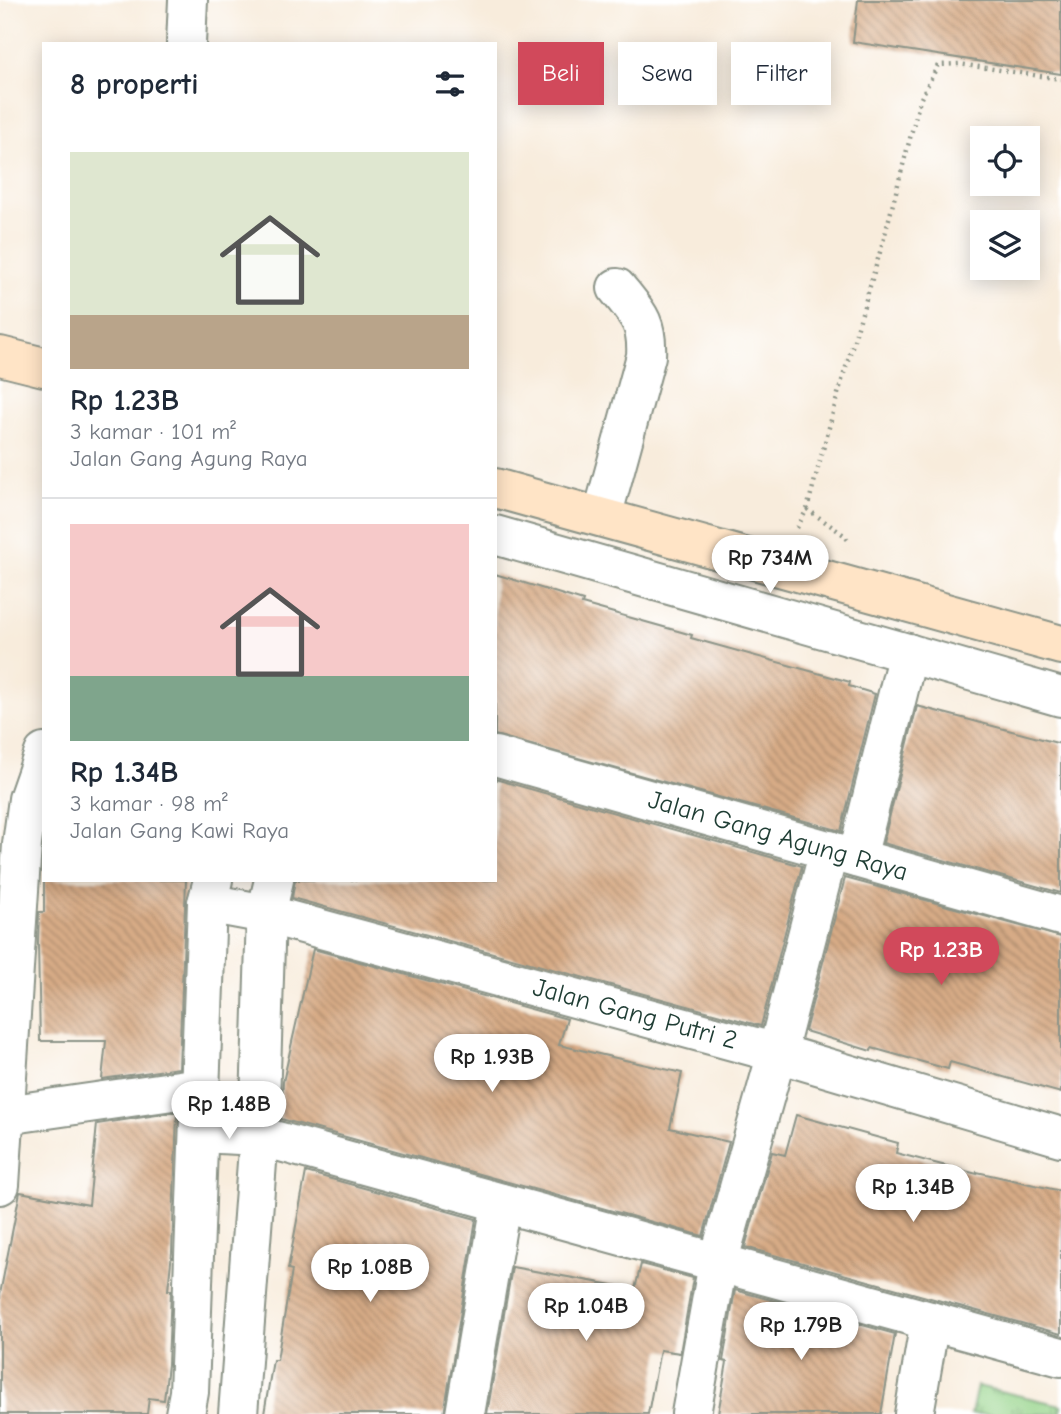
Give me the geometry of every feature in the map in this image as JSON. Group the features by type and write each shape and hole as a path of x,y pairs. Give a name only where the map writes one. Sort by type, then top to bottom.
{"street":[{"path":"186,42 188,0"},
{"path":"602,517 646,356 647,342 643,322 617,288"},
{"path":"0,356 42,366"},
{"path":"497,489 1061,645"},
{"path":"497,536 1061,697"},
{"path":"691,1414 718,1263 777,1053 908,653"},
{"name":"Jalan Gang Agung Raya","path":"497,757 1061,916"},
{"path":"0,1185 22,844 28,799 42,759"},
{"path":"210,892 187,1403 239,1407 259,1136 270,897"},
{"name":"Jalan Gang Putri 2","path":"210,892 270,897 1061,1137"},
{"path":"6,1115 200,1087"},
{"path":"199,1133 259,1136 1061,1357"},
{"path":"465,1414 501,1203"},
{"path":"914,1414 930,1321"}],"path":[{"path":"807,509 883,242 920,100 939,65 959,64 1061,79"}],"green space":[{"path":"977,1386 1061,1405 1061,1414 971,1414"}],"building":[{"path":"858,0 1061,0 1061,74 853,42"},
{"path":"497,575 583,601 582,604 692,635 691,638 850,682 849,686 875,694 841,831 497,736"},
{"path":"917,706 1061,744 1061,893 883,843"},
{"path":"497,780 802,866 761,1026 292,898 295,882 497,882"},
{"path":"845,878 1061,937 1061,1093 950,1062 948,1069 872,1048 871,1051 805,1031"},
{"path":"44,882 186,882 179,1068 102,1079 106,1041 40,1041 38,943 39,912 44,912"},
{"path":"313,949 567,1019 559,1045 682,1073 670,1128 729,1142 703,1236 281,1119 283,1082"},
{"path":"177,1112 168,1290 171,1290 168,1364 164,1400 149,1398 147,1414 0,1414 0,1294 20,1192 89,1205 97,1124"},
{"path":"796,1115 898,1143 896,1153 977,1174 1061,1191 1061,1334 745,1247 772,1152 785,1155"},
{"path":"306,1172 476,1219 444,1414 264,1414 273,1360 277,1360 292,1270 288,1269"},
{"path":"641,1264 693,1278 680,1353 660,1350 648,1414 487,1414 512,1267 635,1289"},
{"path":"735,1290 895,1334 881,1414 718,1414 727,1362 723,1361"}]}
